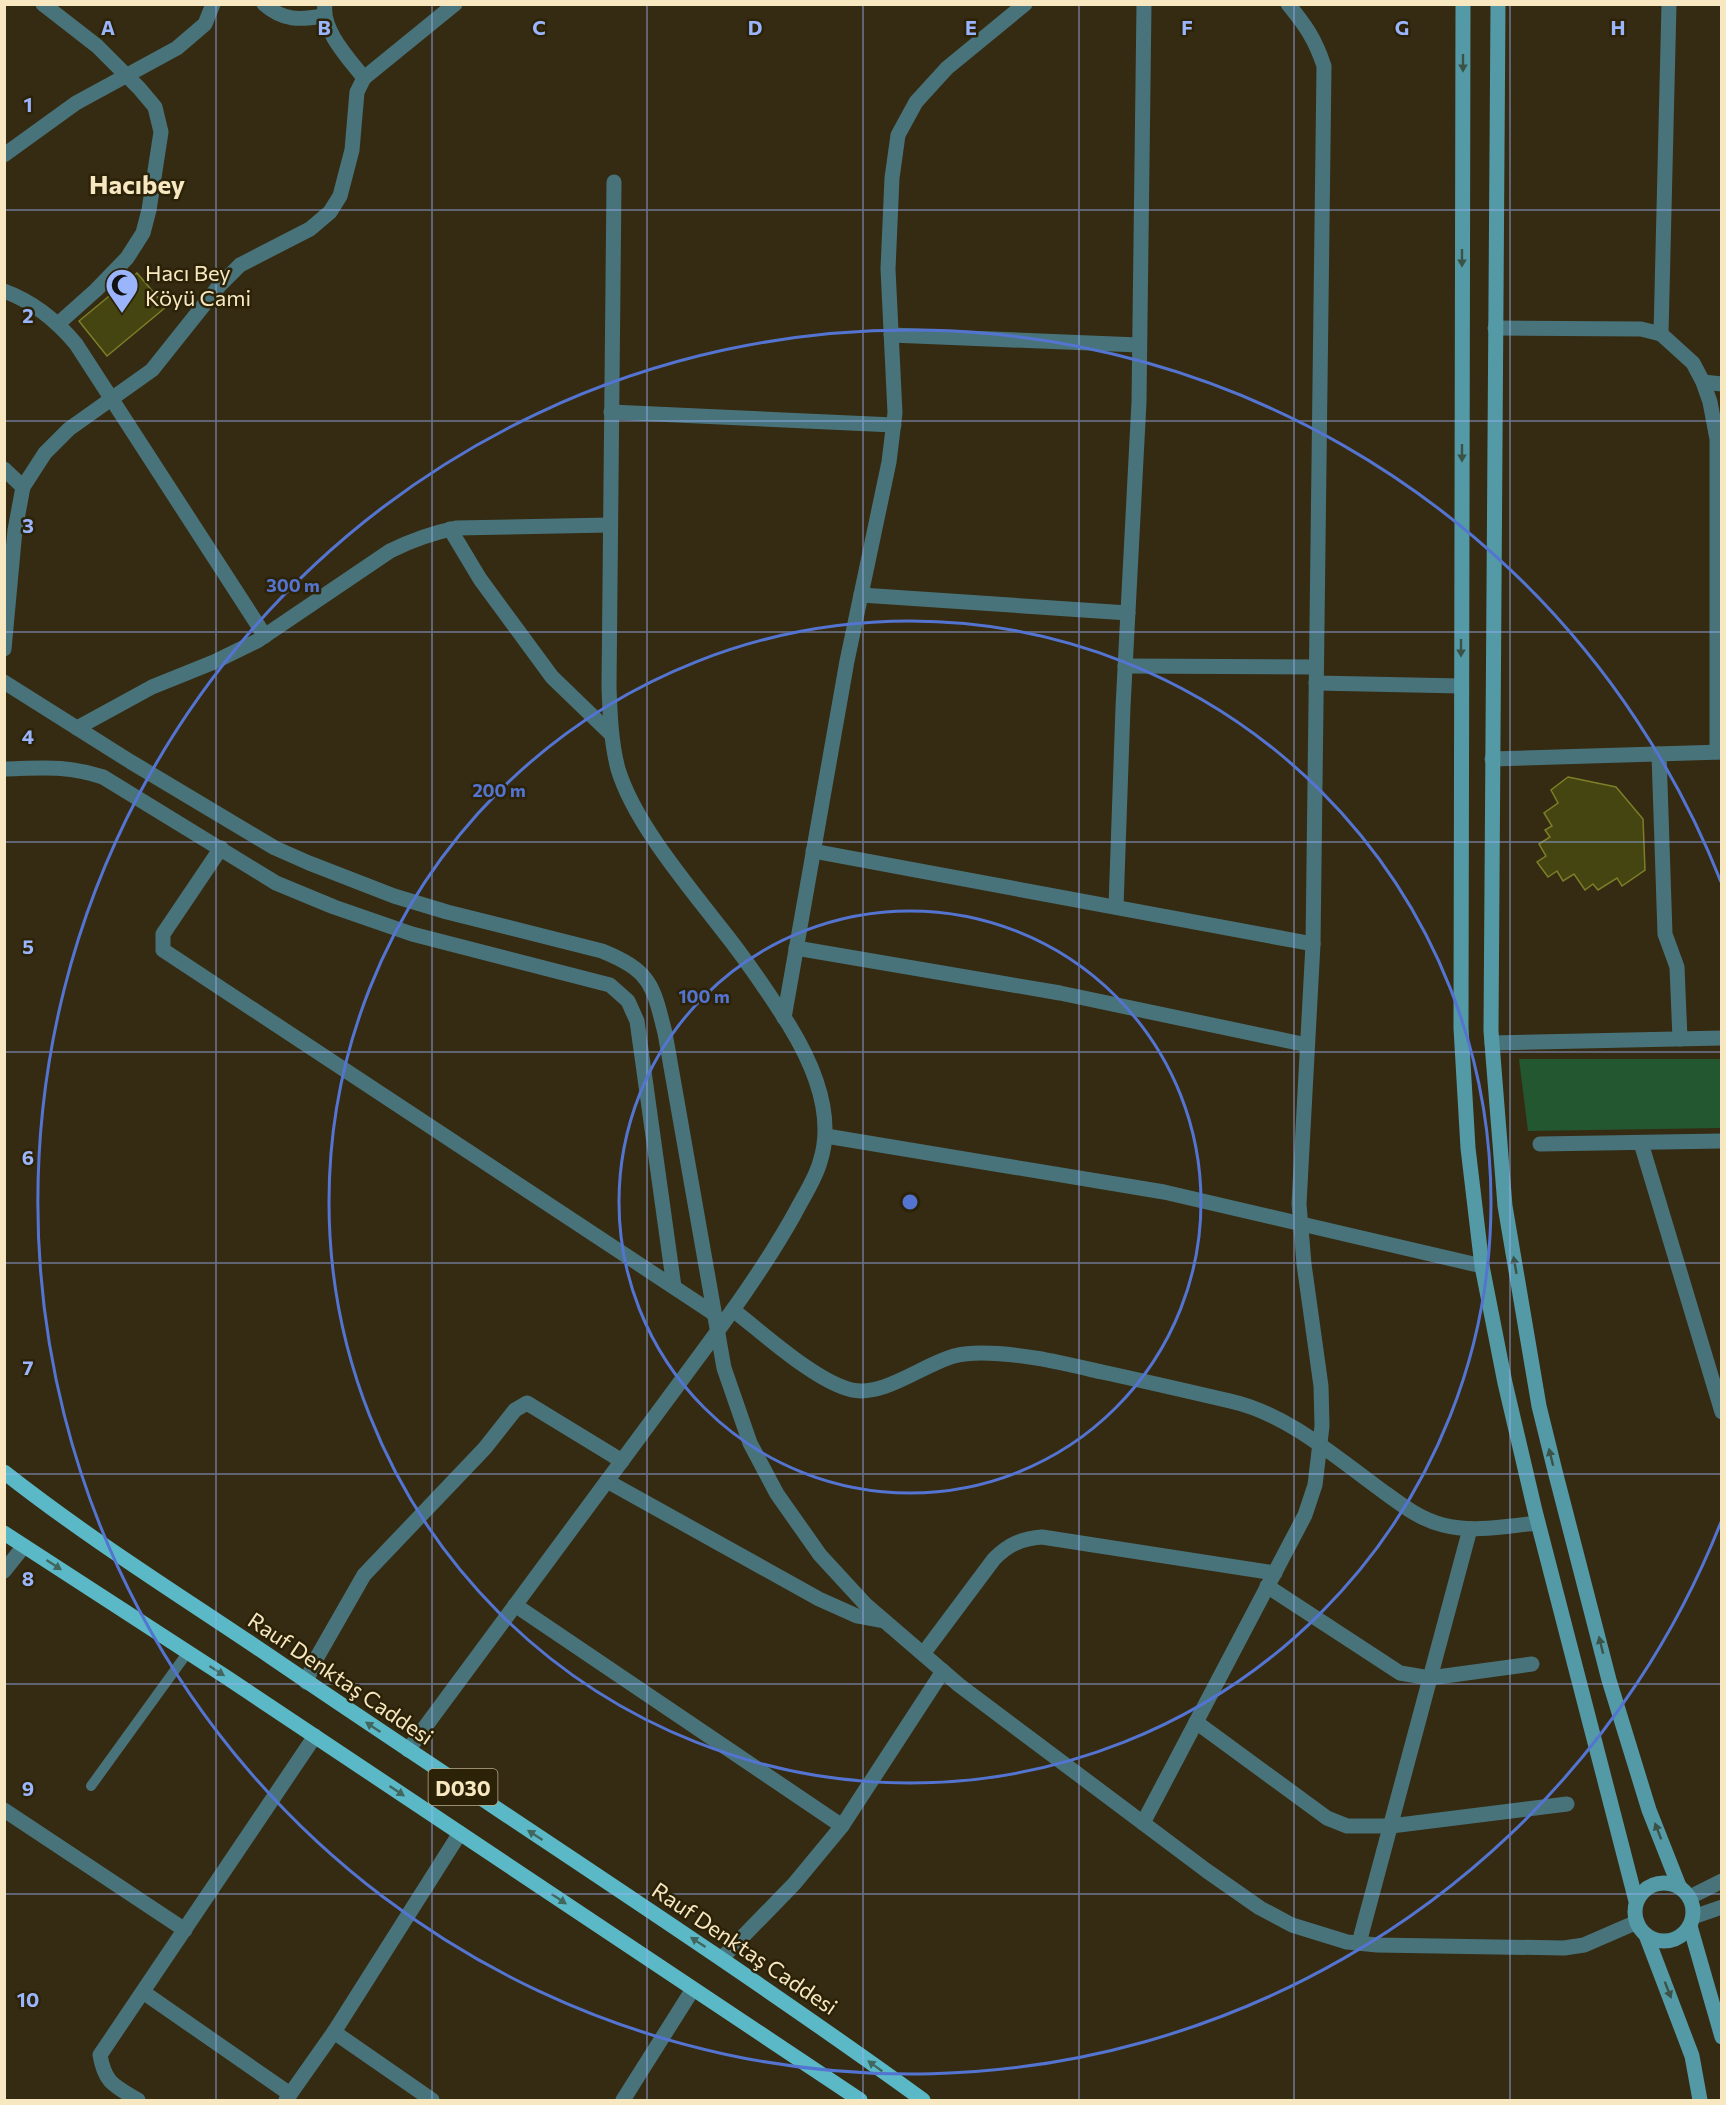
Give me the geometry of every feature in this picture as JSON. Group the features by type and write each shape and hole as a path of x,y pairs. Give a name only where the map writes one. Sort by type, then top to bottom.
{"main road":[{"path":"1463,4 1461,1028 1468,1148 1482,1266 1505,1383 1538,1523 1636,1901"},
{"path":"1498,4 1492,1043 1505,1206 1539,1406 1609,1680 1650,1810 1679,1886 1690,1897 1693,1907 1692,1921 1722,2037"},
{"name":"Rauf Denktaş Caddesi","path":"4,1472 88,1534 306,1682 722,1958 922,2100"},
{"path":"4,1533 315,1736 860,2100"},
{"path":"1679,1886 1666,1882 1657,1883 1641,1893 1634,1910 1639,1928 1655,1940 1665,1941 1683,1934 1692,1921"},
{"path":"1646,1935 1692,2056 1700,2100"}],"street":[{"path":"43,4 97,46 155,107 161,132 143,233 127,258 96,290 58,323"},
{"path":"4,155 75,103 177,48 206,24 213,4"},
{"path":"264,4 273,12 290,19 304,20 324,10 337,41 364,78"},
{"path":"4,649 15,530 23,487 45,453 69,429 152,370 219,286 240,266 310,229 330,212 340,196 352,150 357,92 364,78 455,4"},
{"path":"784,1018 847,662 890,462 895,413 888,269 892,178 898,135 916,102 947,68 1025,4"},
{"path":"1116,907 1125,666 1139,402 1144,4"},
{"path":"1143,1823 1305,1515 1315,1485 1321,1446 1321,1386 1304,1264 1299,1204 1313,944 1324,66 1316,42 1288,4"},
{"path":"1661,334 1669,4"},
{"path":"408,1750 733,1310 774,1251 820,1163 826,1136 824,1111 816,1082 802,1047 722,928 696,898 634,806 619,771 611,734 609,687 614,182"},
{"path":"4,291 41,310 58,323 76,344 265,636"},
{"path":"1492,759 1719,752 1717,440 1710,402 1693,363 1661,334 1641,329 1495,328"},
{"path":"891,335 1139,345"},
{"path":"1703,382 1722,384"},
{"path":"611,412 894,425"},
{"path":"4,469 23,487"},
{"path":"77,728 152,687 214,662 265,636 390,551 416,539 450,529 610,525"},
{"path":"450,529 480,579 545,669 611,734"},
{"path":"861,595 1128,614"},
{"path":"1125,666 1316,675 1461,686"},
{"path":"4,682 130,762 275,848 394,896 447,912 602,951 626,961 646,978 656,997 665,1033 724,1368 750,1443 777,1494 820,1556 867,1605 943,1671 1143,1823 1260,1908 1292,1925 1347,1942 1377,1945 1564,1948 1584,1945 1637,1922"},
{"path":"1659,754 1665,934 1677,968 1680,1039"},
{"path":"4,769 62,767 104,777 276,883 334,908 412,934 610,985 628,1001 637,1021 674,1287"},
{"path":"221,848 163,934 163,950 713,1313"},
{"path":"813,851 1313,944"},
{"path":"796,948 1060,993 1307,1045"},
{"path":"1492,1043 1722,1038"},
{"path":"826,1136 1164,1192 1482,1266"},
{"path":"1540,1144 1722,1141"},
{"path":"1641,1143 1722,1412"},
{"path":"733,1310 814,1372 834,1383 854,1390 870,1390 893,1383 956,1355 982,1353 1047,1359 1245,1404 1286,1424 1321,1446 1416,1515 1442,1525 1470,1529 1538,1523"},
{"path":"306,1682 316,1659 364,1575 485,1448 515,1410 527,1403 622,1461"},
{"path":"607,1481 819,1599 857,1616 886,1622"},
{"path":"1359,1943 1470,1529"},
{"path":"923,1654 994,1559 1004,1549 1016,1541 1042,1537 1271,1580 1400,1673 1430,1678 1532,1664"},
{"path":"4,1571 24,1546"},
{"path":"515,1605 842,1826"},
{"path":"722,1958 794,1884 842,1826 943,1671"},
{"path":"1196,1722 1327,1818 1347,1826 1391,1826 1567,1804"},
{"path":"138,2100 111,2083 103,2072 100,2055 315,1736"},
{"path":"4,1810 185,1930"},
{"path":"143,1992 288,2097 334,2032 460,1833"},
{"path":"1690,1897 1722,1881"},
{"path":"1692,1921 1722,1907"},
{"path":"623,2100 693,1989"},
{"path":"334,2032 432,2100"}],"lane":[{"path":"91,1786 188,1652"}],"green space":[{"path":"1519,1059 1721,1059 1721,1128 1528,1131"}],"building":[{"name":"Hacı Bey Köyü Cami","path":"137,273 166,307 107,356 79,321"},
{"path":"1568,777 1616,787 1643,819 1645,870 1622,886 1617,878 1598,890 1593,884 1585,890 1574,874 1563,881 1557,871 1548,877 1537,862 1546,856 1539,844 1550,837 1545,830 1552,826 1544,813 1558,803 1551,790"}],"place":[{"name":"Hacı Bey Köyü Cami","path":"122,314"}],"district":[{"name":"Hacıbey","path":"137,183"}]}
